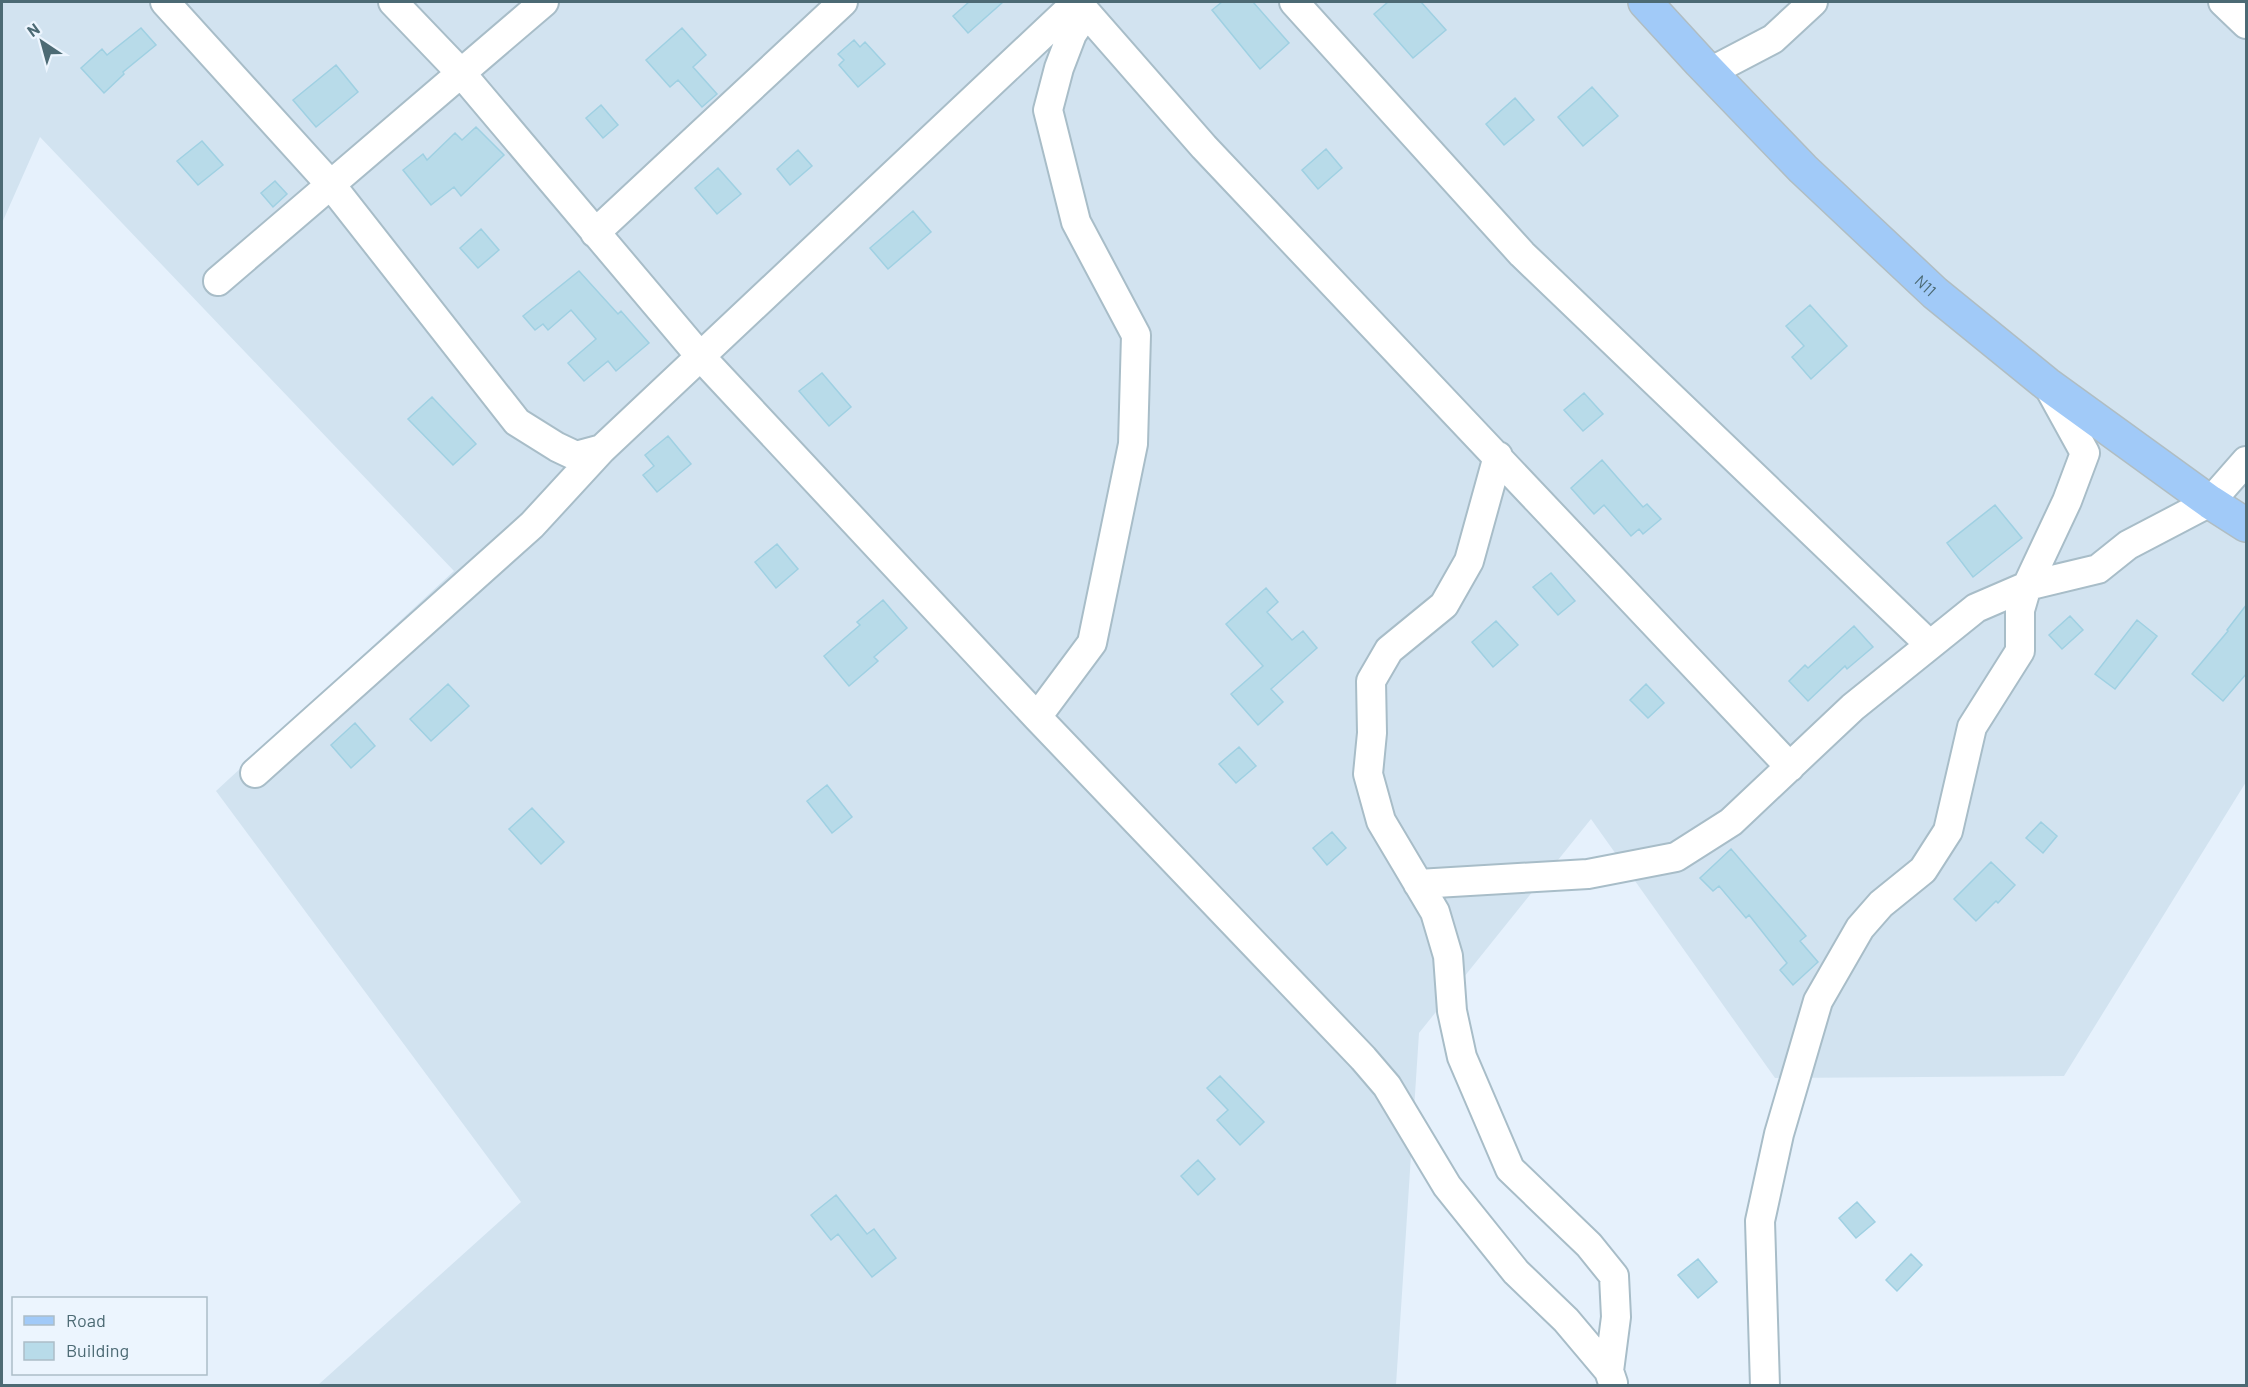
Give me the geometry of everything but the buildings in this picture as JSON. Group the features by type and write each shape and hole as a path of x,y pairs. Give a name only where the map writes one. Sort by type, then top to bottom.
{"main road":[{"name":"N11","path":"1645,2 1803,169 1935,293 2047,384 2210,502 2247,525"}],"street":[{"path":"165,2 331,185 517,422 576,456 602,449"},
{"path":"393,2 461,73 700,356 1037,717 1388,1086 1447,1186 1516,1272 1566,1320 1611,1378"},
{"path":"218,281 544,2"},
{"path":"595,232 843,2"},
{"path":"1294,2 1522,254 1930,645"},
{"path":"1710,72 1773,39 1813,2"},
{"path":"2223,2 2247,24"},
{"path":"1079,4 1204,147 1790,766"},
{"path":"255,773 532,525 602,449 1079,4"},
{"path":"1037,717 1092,643 1133,444 1136,335 1076,222 1048,110 1079,4"},
{"path":"1765,1386 1760,1221 1779,1134 1818,1001 1860,928 1881,904 1923,870 1948,831 1972,727 2020,651 2020,610 2027,586 2067,501 2085,453 2047,384"},
{"path":"1498,456 1469,561 1444,605 1389,650 1371,681 1372,733 1368,774 1381,821 1435,912 1444,937 1448,956 1452,1011 1462,1057 1510,1169 1589,1245 1614,1276 1616,1317 1611,1378"},
{"path":"1418,884 1588,874 1676,857 1731,822 1853,707 1976,608 2027,586 2098,569 2128,545 2210,502 2247,462"}],"shaded area":[{"path":"2,2 2246,2 2246,782 2064,1076 1775,1078 1591,819 1419,1033 1396,1385 318,1385 521,1202 216,791 454,571 40,137 2,223"}]}
